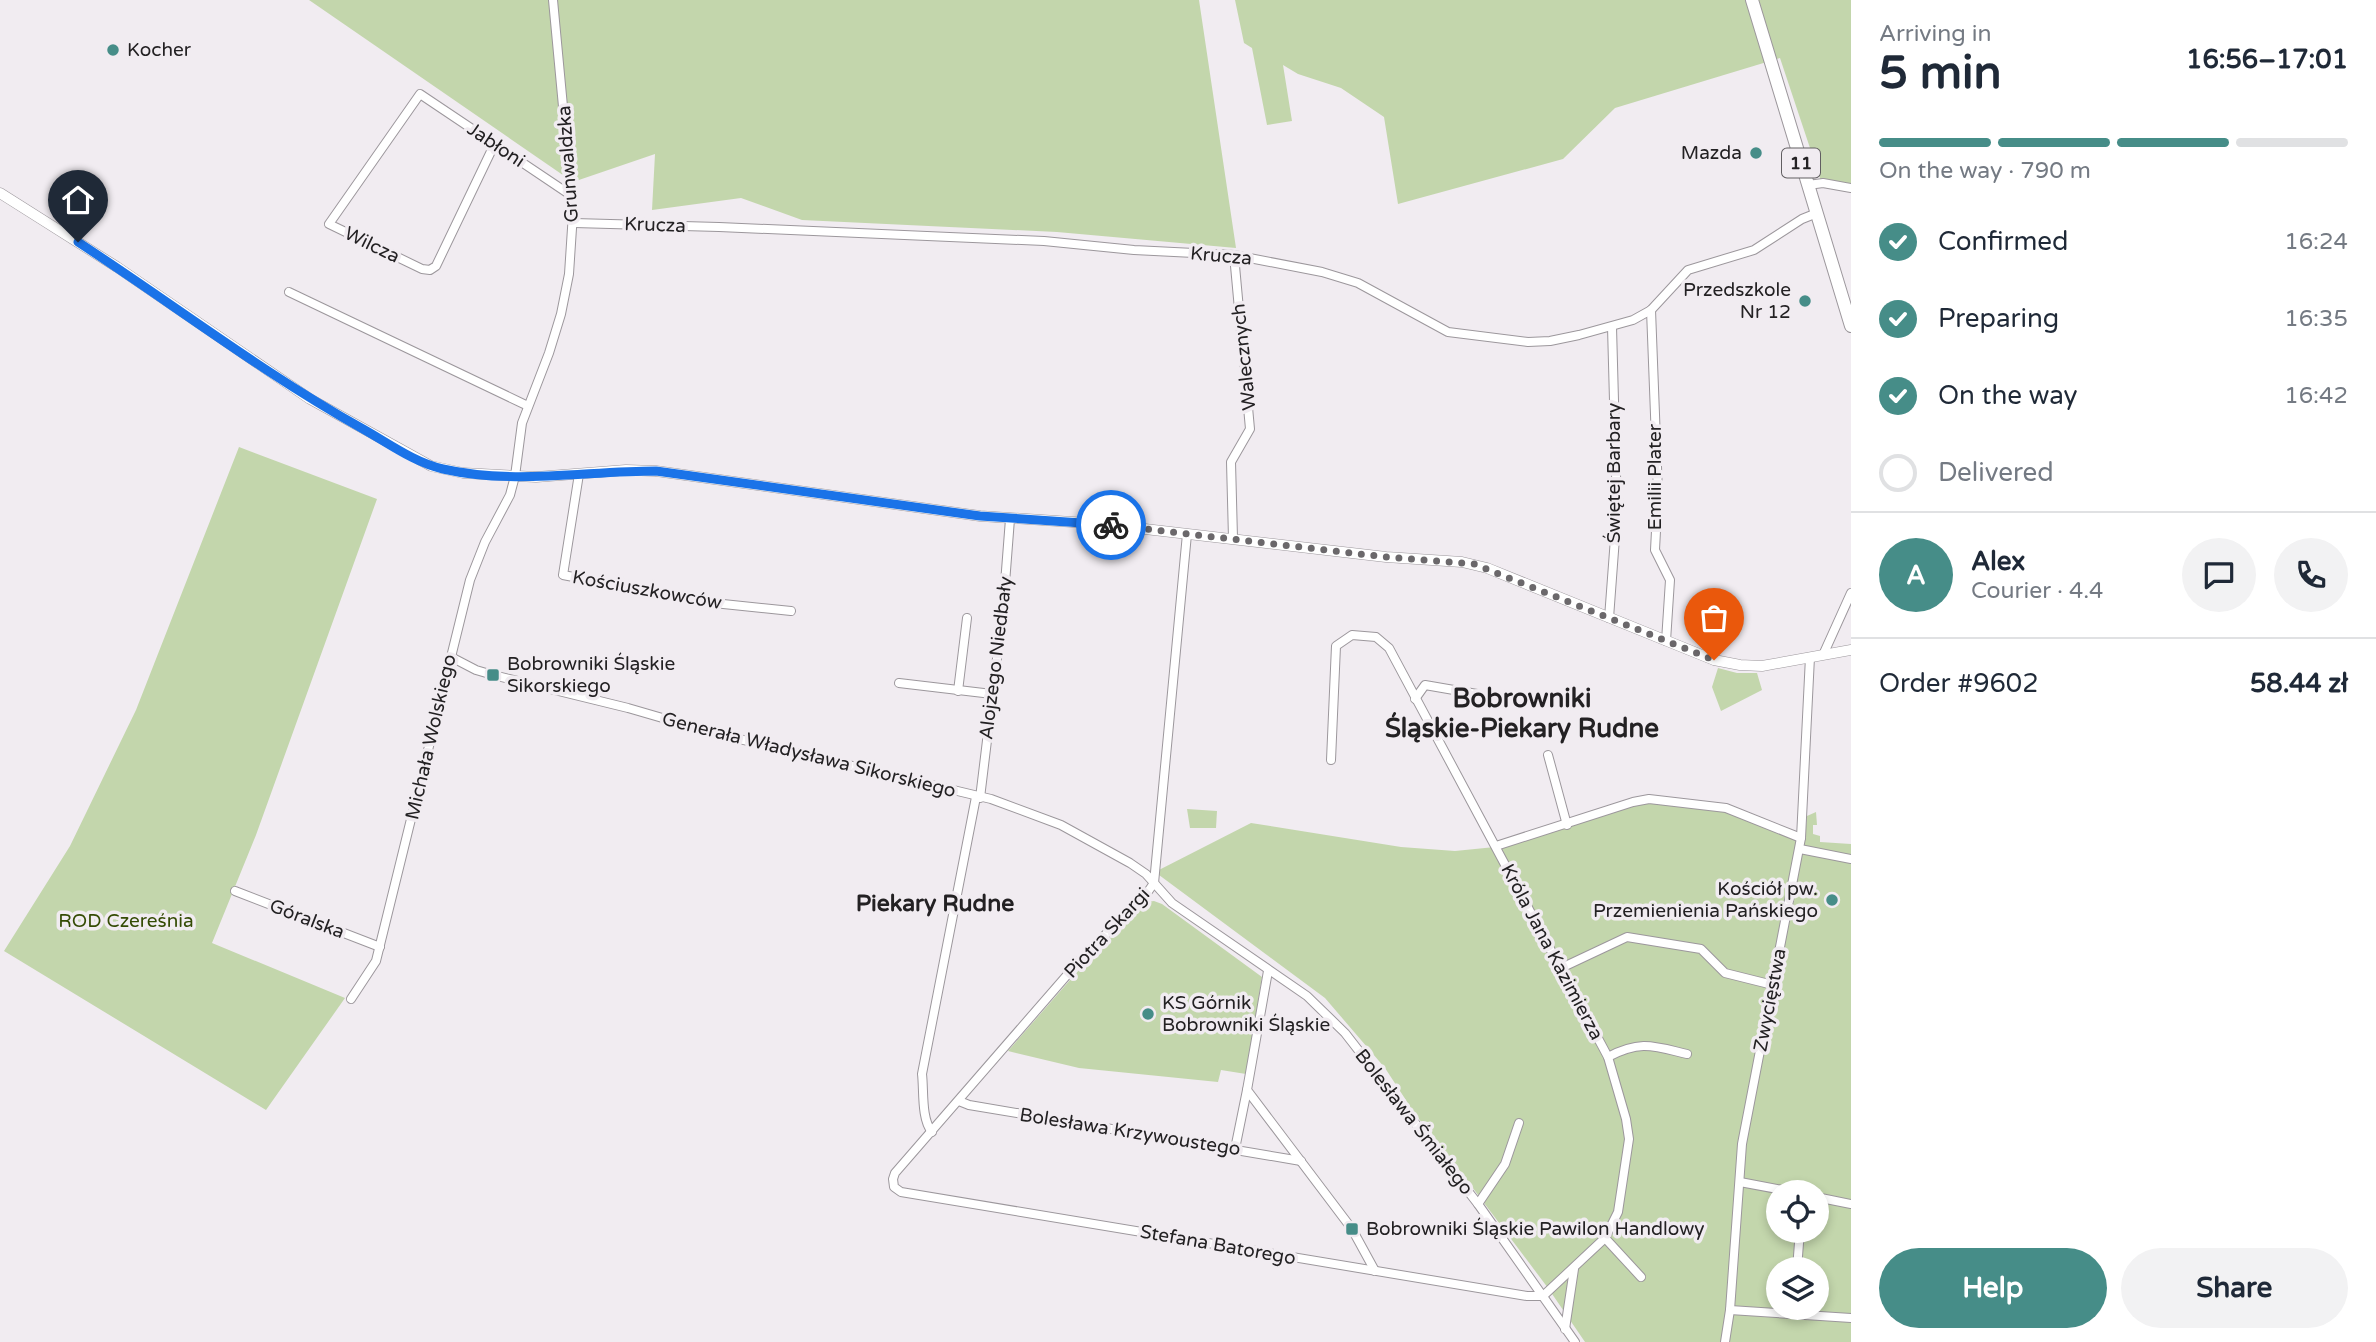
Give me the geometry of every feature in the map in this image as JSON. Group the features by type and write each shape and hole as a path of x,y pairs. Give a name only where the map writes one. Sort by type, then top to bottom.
{"highway":[{"name":"11","path":"1752,0 1851,327"}],"street":[{"name":"Grunwaldzka","path":"515,476 519,437 561,314 569,274 574,223 553,0"},
{"name":"Jabłoni","path":"420,94 572,196"},
{"name":"Wilcza","path":"420,94 329,224 429,270 436,265 495,143"},
{"path":"1808,185 1823,183 1851,188"},
{"path":"0,192 117,267 322,406 431,466 463,473 515,476 656,471 1010,519 1101,524 1386,557 1474,564 1714,660 1762,666 1851,650"},
{"name":"Krucza","path":"574,223 1044,241 1261,259 1350,280 1441,328 1465,335 1528,342 1550,341 1612,327 1651,310 1688,270 1754,250 1802,219 1817,213"},
{"name":"Walecznych","path":"1233,538 1231,462 1250,429 1234,256"},
{"path":"289,292 528,406"},
{"name":"Emilii Plater","path":"1651,310 1658,493 1655,550 1670,580 1666,641"},
{"name":"Świętej Barbary","path":"1609,618 1617,512 1612,327"},
{"name":"Kościuszkowców","path":"579,474 563,575 704,602 791,611"},
{"name":"Michała Wolskiego","path":"351,999 371,970 380,947 456,630 476,561 510,495 515,476"},
{"name":"Alojzego Niedbały","path":"932,1132 928,1128 922,1074 960,867 978,797 1003,609 1010,519"},
{"name":"Piotra Skargi","path":"894,1187 895,1173 1081,959 1154,883 1187,534"},
{"path":"1823,655 1851,593"},
{"path":"958,691 967,618"},
{"name":"Króla Jana Kazimierza","path":"1331,760 1336,646 1352,635 1376,637 1389,648 1608,1057 1629,1139 1618,1212 1605,1238 1543,1296"},
{"name":"Generała Władysława Sikorskiego","path":"451,657 476,670 493,675 1020,808 1061,825 1130,863 1154,883"},
{"name":"Zwycięstwa","path":"1726,1342 1742,1144 1800,849 1810,657"},
{"path":"899,683 992,694"},
{"path":"1415,699 1425,685 1477,694"},
{"path":"1548,755 1567,825"},
{"path":"1496,846 1649,799 1726,808 1801,838"},
{"path":"1800,849 1851,859"},
{"name":"Bolesława Śmiałego","path":"1154,883 1172,903 1307,996 1345,1033 1479,1204 1575,1342"},
{"name":"Góralska","path":"235,891 380,947"},
{"path":"1559,969 1627,937 1701,949 1725,973 1773,985"},
{"path":"1235,1149 1268,971"},
{"name":"Króla Jana Kazimierza","path":"1608,1057 1627,1047 1641,1045 1687,1054"},
{"path":"1247,1090 1352,1228 1375,1271"},
{"name":"Bolesława Krzywoustego","path":"959,1101 969,1105 1301,1161"},
{"path":"1479,1204 1505,1164 1519,1123"},
{"path":"1740,1182 1766,1187"},
{"name":"Stefana Batorego","path":"894,1187 901,1192 1527,1296 1543,1296"},
{"path":"1829,1200 1851,1204"},
{"path":"1605,1238 1641,1277"},
{"path":"1565,1329 1574,1269"},
{"path":"1730,1310 1766,1310"},
{"path":"1829,1315 1851,1318"}],"green space":[{"path":"309,0 1199,0 1236,248 1057,232 802,220 741,198 652,210 655,154 573,182"},
{"path":"1235,0 1851,0 1851,189 1822,184 1780,58 1615,108 1563,159 1398,204 1384,117 1341,88 1298,74 1283,65 1292,121 1267,125 1252,48 1244,43"},
{"name":"ROD Czereśnia","path":"239,447 377,499 256,835 212,943 345,998 266,1110 4,951 70,846 136,710"},
{"path":"1718,668 1737,673 1757,673 1762,690 1721,711 1712,687"},
{"path":"1649,802 1698,803 1805,837 1807,816 1816,812 1817,825 1813,825 1813,834 1820,836 1820,842 1851,844 1851,855 1843,854 1851,858 1851,1342 1585,1342 1548,1288 1415,1114 1385,1068 1325,998 1155,872 1251,823 1401,847 1455,851 1495,847"},
{"path":"1187,809 1217,811 1216,828 1190,828"},
{"name":"KS Górnik Bobrowniki Śląskie","path":"1146,902 1162,904 1262,977 1246,1074 1221,1070 1218,1082 1079,1068 1008,1051 1084,964"}],"way so far":[{"path":"1111,525 1386,557 1474,564 1714,660"}],"place":[{"name":"Kocher","path":"113,50"},
{"name":"Mazda","path":"1756,153"},
{"name":"Przedszkole Nr 12","path":"1805,301"},
{"name":"Bobrowniki Śląskie Sikorskiego","path":"493,675"},
{"name":"Kościół pw. Przemienienia Pańskiego","path":"1832,900"},
{"name":"KS Górnik Bobrowniki Śląskie","path":"1148,1014"},
{"name":"Bobrowniki Śląskie Pawilon Handlowy","path":"1352,1229"}],"district":[{"name":"Bobrowniki Śląskie-Piekary Rudne","path":"1522,713"},
{"name":"Piekary Rudne","path":"935,904"}],"route":[{"path":"78,242 310,399 431,466 463,473 536,477 626,470 656,471 980,516 1111,525"}]}
